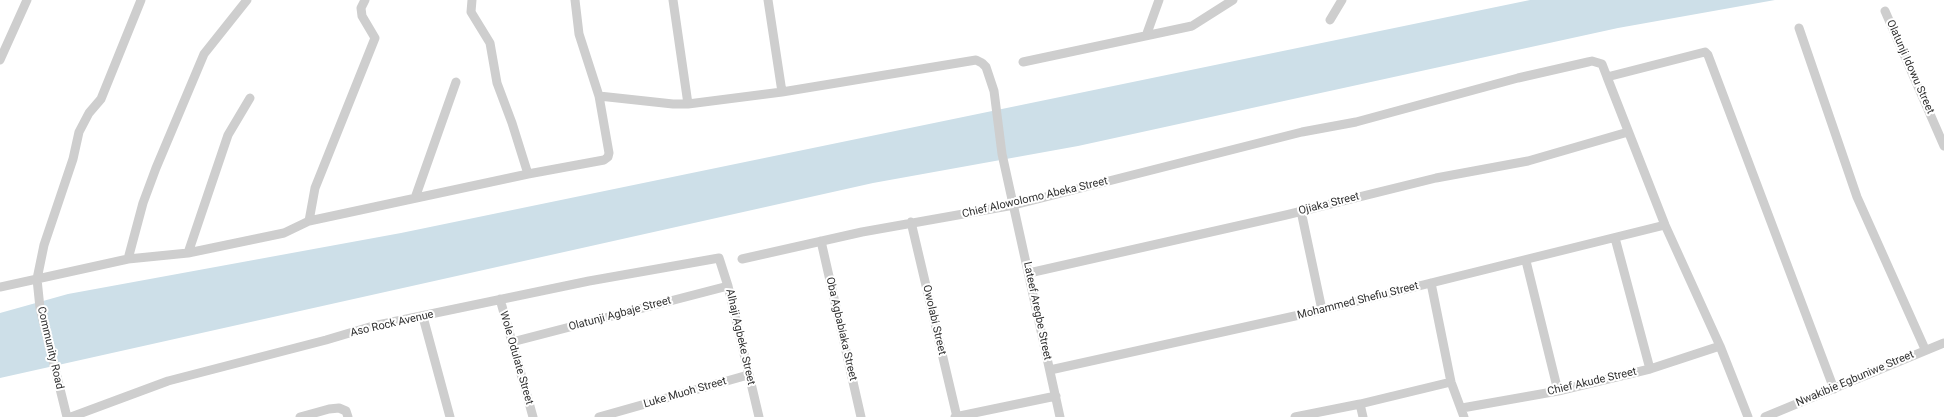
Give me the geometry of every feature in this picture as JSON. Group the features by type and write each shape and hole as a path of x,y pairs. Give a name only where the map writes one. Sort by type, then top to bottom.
{"street":[{"path":"0,60 27,0"},
{"name":"Community Road","path":"67,417 40,308 37,279 44,245 73,159 79,132 89,113 101,99 141,0"},
{"path":"128,260 144,203 154,175 204,54 247,0"},
{"path":"309,221 315,188 375,38 362,16 361,8 365,0"},
{"path":"472,0 471,12 490,43 497,83 512,123 528,174"},
{"path":"0,287 128,260 188,253 284,234 309,221 528,174 604,160 608,157 609,153 599,96 579,34 575,0"},
{"path":"673,0 688,104"},
{"path":"768,0 782,92"},
{"path":"1146,36 1159,0"},
{"path":"1023,62 1192,26 1234,0"},
{"path":"1330,20 1342,0"},
{"name":"Olatunji Idowu Street","path":"1885,11 1944,146"},
{"path":"1799,28 1857,197 1925,349"},
{"path":"1748,417 1720,346 1665,225 1607,78 1705,52 1708,55 1834,389"},
{"name":"Lateef Aregbe Street","path":"599,96 673,104 688,104 782,92 976,60 986,67 994,91 1002,154 1030,273 1060,417"},
{"name":"Chief Alowolomo Abeka Street","path":"742,259 911,222 967,214 1014,205 1302,132 1356,122 1518,78 1592,61 1602,64 1607,78"},
{"path":"415,198 456,82"},
{"path":"188,253 228,135 250,98"},
{"name":"Ojiaka Street","path":"1030,273 1301,211 1436,178 1528,161 1628,132"},
{"path":"1301,211 1322,310"},
{"name":"Owolabi Street","path":"911,222 957,417"},
{"name":"Mohammed Shefiu Street","path":"1050,370 1322,310 1526,261 1665,225"},
{"path":"1615,238 1650,369"},
{"name":"Oba Agbabiaka Street","path":"821,241 861,417"},
{"name":"Alhaji Agbeke Street","path":"719,258 728,286 759,417"},
{"name":"Aso Rock Avenue","path":"71,417 168,381 326,340 373,326 423,317 500,299 589,281 719,258"},
{"path":"1526,261 1558,391"},
{"path":"1431,283 1451,382 1463,413"},
{"name":"Olatunji Agbaje Street","path":"512,342 728,286"},
{"name":"Wole Odulate Street","path":"500,299 534,417"},
{"path":"423,317 450,417"},
{"name":"Nwakibie Egbuniwe Street","path":"1765,417 1944,342"},
{"name":"Chief Akude Street","path":"1463,413 1650,369 1720,346"},
{"name":"Luke Muoh Street","path":"599,417 748,375"},
{"path":"1295,417 1360,404 1451,382"},
{"path":"957,417 1056,396"},
{"path":"1360,404 1363,417"},
{"path":"300,417 329,409 339,408 346,411 348,417"}],"shaded area":[{"path":"1530,0 1775,0 1618,28 1078,146 873,183 0,378 0,313 68,294 401,233"}]}
